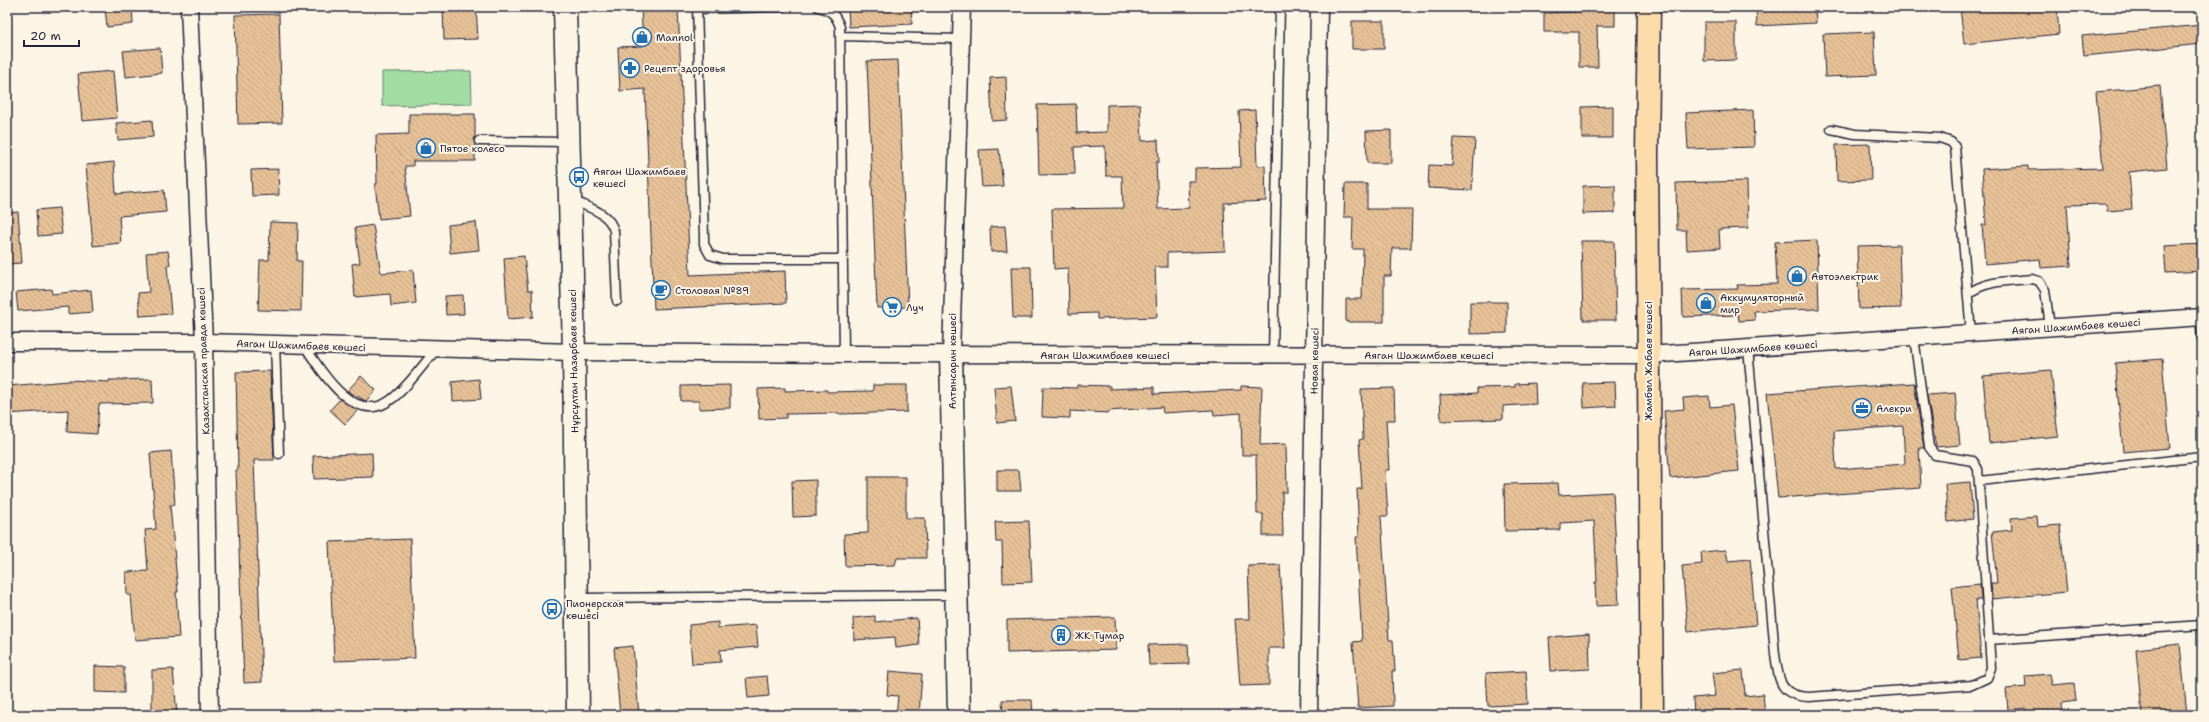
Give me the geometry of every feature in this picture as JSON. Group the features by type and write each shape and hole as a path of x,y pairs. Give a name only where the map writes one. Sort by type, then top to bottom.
{"main road":[{"name":"Нұрсұлтан Назарбаев көшесі","path":"565,7 574,352 578,598 578,715"},
{"name":"Жамбыл Жабаев көшесі","path":"1649,7 1647,153 1652,715"},
{"name":"Алтынсарин көшесі","path":"951,354 959,715"}],"street":[{"name":"Казахстанская правда көшесі","path":"189,7 204,342 210,715"},
{"name":"Алтынсарин көшесі","path":"951,354 962,7"},
{"name":"Новая көшесі","path":"1309,715 1319,7"},
{"name":"Аяган Шажимбаев көшесі","path":"7,342 204,342 574,352 844,354 1648,355 2201,317"}],"lane":[{"path":"782,7 697,8 704,237 706,250 710,255 723,259 843,259"},
{"path":"818,7 831,11 837,17 841,36 844,354"},
{"path":"1273,355 1280,7"},
{"path":"841,36 961,39"},
{"path":"1831,129 1855,134 1940,138 1951,142 1956,152 1971,333"},
{"path":"479,141 568,142"},
{"path":"570,199 604,214 612,222 614,231 617,301"},
{"path":"1968,294 1974,289 1989,284 2032,279 2039,281 2045,290 2050,327"},
{"path":"2201,317 2202,339"},
{"path":"1748,348 1775,654 1781,683 1786,691 1797,697 1809,697 1978,684 1990,674 1978,469 1973,461 1935,455 1929,447 1914,337"},
{"path":"275,344 279,454"},
{"path":"304,345 327,380 336,390 358,404 370,407 380,406 394,398 437,348"},
{"path":"1979,481 2202,457"},
{"path":"578,598 956,595"},
{"path":"1989,640 2202,625"}],"green space":[{"path":"471,71 472,104 382,106 382,72"}],"building":[{"path":"105,7 132,7 133,24 107,27"},
{"path":"443,7 476,7 478,39 444,40"},
{"path":"641,7 678,7 690,275 785,271 786,303 654,309 645,89 620,91 618,47 643,46"},
{"path":"848,7 911,7 912,24 849,27"},
{"path":"1582,7 1615,7 1615,26 1597,26 1598,67 1579,67 1579,32 1544,32 1544,13 1582,12"},
{"path":"1756,7 1815,7 1816,23 1757,26"},
{"path":"1960,7 2057,7 2059,34 1964,44"},
{"path":"279,14 282,123 238,124 235,15"},
{"path":"1352,21 1384,21 1384,49 1352,49"},
{"path":"1704,22 1736,22 1736,60 1704,61"},
{"path":"2202,25 2202,44 2084,56 2082,36"},
{"path":"1874,32 1876,75 1825,77 1823,34"},
{"path":"160,48 162,73 126,77 123,51"},
{"path":"898,60 908,307 877,308 867,61"},
{"path":"113,71 117,118 82,121 78,74"},
{"path":"1006,77 1007,120 992,121 990,78"},
{"path":"2160,86 2167,168 2129,172 2132,209 2107,211 2106,204 2067,205 2071,266 2041,268 2040,259 1985,264 1982,225 1986,225 1982,169 2028,166 2028,170 2103,168 2096,92"},
{"path":"1076,104 1077,133 1107,132 1107,105 1140,104 1142,141 1158,140 1159,162 1156,162 1158,209 1189,208 1188,181 1195,181 1195,168 1241,167 1239,111 1255,110 1257,166 1265,166 1266,201 1224,203 1225,251 1167,253 1167,267 1155,267 1157,317 1097,319 1097,313 1069,314 1068,268 1054,269 1052,209 1123,208 1122,176 1106,176 1105,146 1074,147 1075,174 1039,175 1037,105"},
{"path":"1613,106 1613,138 1582,138 1582,107"},
{"path":"1753,110 1754,147 1688,149 1686,113"},
{"name":"Пятое колесо","path":"409,114 475,114 475,161 413,161 413,166 405,166 410,216 379,219 375,184 377,184 376,135 409,134"},
{"path":"152,120 153,137 118,140 116,123"},
{"path":"1391,130 1391,163 1367,163 1366,131"},
{"path":"1454,138 1475,139 1472,190 1428,188 1429,165 1452,166"},
{"path":"1870,144 1871,180 1837,181 1836,145"},
{"path":"999,149 1003,186 982,187 979,150"},
{"path":"114,162 116,194 164,190 166,212 119,216 121,243 93,246 86,165"},
{"path":"278,169 279,195 252,196 251,170"},
{"path":"1747,181 1748,228 1719,229 1720,248 1687,250 1686,230 1677,230 1676,183"},
{"path":"1345,184 1367,184 1367,209 1412,209 1411,248 1392,248 1391,276 1384,276 1384,322 1346,322 1346,299 1362,299 1363,249 1352,249 1353,217 1344,217"},
{"path":"1615,185 1615,213 1583,214 1583,186"},
{"path":"59,208 62,234 38,236 36,210"},
{"path":"18,212 22,263 7,264 7,213"},
{"path":"270,222 298,223 297,261 302,261 301,311 258,310 260,260 269,260"},
{"path":"476,222 479,250 450,253 448,225"},
{"path":"373,225 381,273 413,270 416,303 391,306 390,294 355,297 352,264 360,263 355,228"},
{"path":"1005,226 1007,251 991,252 990,227"},
{"path":"1817,240 1819,309 1754,311 1755,320 1739,321 1738,315 1683,317 1682,290 1738,289 1737,285 1777,284 1775,242"},
{"path":"1581,241 1614,241 1616,320 1583,320"},
{"path":"2202,244 2202,271 2166,273 2164,246"},
{"path":"1899,245 1901,308 1859,309 1857,246"},
{"path":"168,251 170,265 167,265 171,314 140,316 138,293 149,292 146,253"},
{"path":"524,256 528,290 532,290 533,317 508,319 504,258"},
{"path":"1011,267 1031,267 1032,318 1013,318"},
{"path":"51,289 52,294 91,290 93,312 68,314 68,307 18,311 16,292"},
{"path":"463,295 464,314 446,315 445,296"},
{"path":"1470,302 1507,302 1507,333 1470,334"},
{"path":"2162,359 2170,448 2123,452 2115,363"},
{"path":"2051,370 2058,436 1989,443 1983,376"},
{"path":"270,371 274,460 254,460 262,682 244,683 236,470 238,470 236,372"},
{"path":"361,376 376,390 366,401 347,391"},
{"path":"152,379 153,403 99,404 97,434 67,432 68,410 7,414 7,386 69,380 109,382 109,380"},
{"path":"479,379 481,399 453,401 452,382"},
{"path":"1615,382 1616,406 1584,408 1583,383"},
{"path":"1535,383 1536,404 1503,406 1503,419 1441,421 1440,395 1477,393 1477,388 1515,387 1515,384"},
{"path":"1914,383 1924,448 1919,448 1921,488 1778,498 1767,393","holes":["1903,426 1905,464 1836,469 1834,431"]},
{"path":"730,385 730,408 699,409 699,401 681,401 681,386"},
{"path":"873,385 907,385 907,412 786,414 786,418 759,419 758,389 785,388 785,391 827,390 827,392 873,391"},
{"path":"1077,385 1110,386 1110,389 1154,387 1154,394 1241,390 1241,386 1262,387 1260,445 1286,444 1287,492 1282,492 1283,536 1263,536 1263,514 1257,514 1256,455 1242,455 1241,413 1214,415 1213,410 1163,413 1162,407 1109,411 1109,413 1070,411 1070,418 1042,417 1043,387 1077,388"},
{"path":"1011,386 1015,421 997,423 994,387"},
{"path":"1394,388 1395,420 1386,420 1389,470 1385,470 1388,516 1381,516 1389,640 1393,640 1395,671 1392,671 1393,706 1358,708 1353,642 1362,641 1356,537 1359,537 1357,489 1362,489 1359,440 1363,439 1361,389"},
{"path":"1955,393 1960,445 1936,447 1927,395"},
{"path":"1709,396 1710,407 1732,405 1739,471 1670,478 1664,411 1684,409 1683,398"},
{"path":"340,399 358,410 345,424 330,410"},
{"path":"171,451 175,505 170,505 178,592 176,592 179,637 135,640 131,595 127,595 126,572 148,571 145,530 156,529 150,453"},
{"path":"372,453 373,477 314,479 313,456"},
{"path":"997,470 1019,470 1021,491 997,491"},
{"path":"868,477 906,477 906,518 925,518 926,558 897,558 895,565 845,566 844,534 868,533"},
{"path":"816,480 816,516 793,517 792,481"},
{"path":"1970,482 1973,519 1948,522 1945,484"},
{"path":"1558,483 1559,495 1613,492 1619,605 1596,606 1595,582 1597,582 1594,521 1560,523 1560,530 1505,531 1504,484"},
{"path":"2037,516 2038,527 2060,525 2067,592 1992,599 1991,583 1997,583 1992,532 2012,530 2011,518"},
{"path":"1029,521 1032,582 1003,583 1002,542 996,542 995,522"},
{"path":"410,539 415,658 334,661 329,542"},
{"path":"1726,550 1728,561 1750,559 1756,625 1688,632 1682,566 1702,564 1701,552"},
{"path":"1280,565 1285,648 1269,648 1269,685 1240,686 1235,619 1250,619 1248,566"},
{"path":"1980,584 1981,600 1976,600 1981,658 1959,660 1952,587"},
{"path":"875,616 875,622 917,618 919,645 896,648 895,637 854,640 853,618"},
{"name":"ЖК Тумар","path":"1115,617 1116,650 1007,653 1007,620"},
{"path":"718,622 718,628 756,625 758,647 720,650 721,662 692,664 689,625"},
{"path":"1589,634 1590,669 1551,671 1549,637"},
{"path":"1188,644 1189,664 1149,665 1148,645"},
{"path":"2180,644 2187,715 2142,715 2136,649"},
{"path":"633,646 639,715 620,715 614,648"},
{"path":"95,666 124,667 124,693 95,692"},
{"path":"173,669 177,715 152,715 152,670"},
{"path":"1743,670 1745,696 1763,694 1765,715 1694,715 1693,698 1715,696 1712,673"},
{"path":"889,671 922,674 919,715 896,715 898,696 887,695"},
{"path":"1526,671 1528,704 1488,706 1486,673"},
{"path":"2050,674 2052,685 2074,683 2076,701 2061,703 2062,715 2027,715 2026,708 2008,710 2006,689 2026,687 2025,676"},
{"path":"767,676 769,696 748,698 746,678"},
{"path":"1002,700 1032,700 1033,715 1003,715"}],"place":[{"name":"Mannol","path":"642,37"},
{"name":"Рецепт здоровья","path":"630,68"},
{"name":"Пятое колесо","path":"426,148"},
{"name":"Аяган Шажимбаев көшесі","path":"579,177"},
{"name":"Автоэлектрик","path":"1797,276"},
{"name":"Столовая №89","path":"661,290"},
{"name":"Аккумуляторный мир","path":"1706,303"},
{"name":"Луч","path":"892,307"},
{"name":"Алекри","path":"1862,408"},
{"name":"Пионерская көшесі","path":"552,609"},
{"name":"ЖК Тумар","path":"1061,635"}]}
